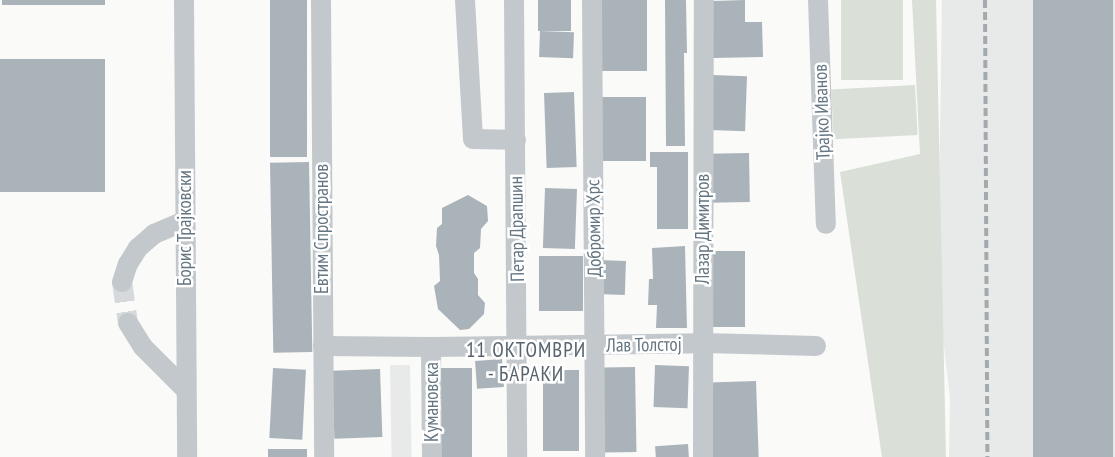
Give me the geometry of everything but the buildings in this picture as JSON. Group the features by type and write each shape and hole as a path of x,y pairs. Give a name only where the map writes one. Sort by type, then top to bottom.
{"street":[{"name":"Борис Трајковски","path":"184,0 187,457"},
{"name":"Евтим Спространов","path":"321,0 324,457"},
{"path":"465,0 473,139 516,140"},
{"name":"Петар Драпшин","path":"514,0 518,346 517,457"},
{"name":"Добромир Хрс","path":"592,0 595,457"},
{"name":"Лазар Димитров","path":"703,457 704,0"},
{"name":"Трајко Иванов","path":"818,0 826,224"},
{"path":"122,282 128,264 138,248 154,234 185,221"},
{"path":"128,323 143,347 186,390"},
{"name":"Лав Толстој","path":"323,346 432,347 703,344 816,346"},
{"name":"Кумановска","path":"432,347 432,457"}],"shaded area":[{"path":"841,0 903,0 903,80 841,80"},
{"path":"912,0 936,0 946,457 882,457 840,172 920,154"},
{"path":"942,0 1115,0 1115,457 949,457 950,399 938,275"},
{"path":"915,85 918,135 834,139 831,89"},
{"path":"390,365 410,365 412,457 392,457"}],"tunnel":[{"path":"122,282 128,323"}],"railway":[{"path":"985,0 987,457"}],"district":[{"name":"11 ОКТОМВРИ - БАРАКИ","path":"526,362"}]}
